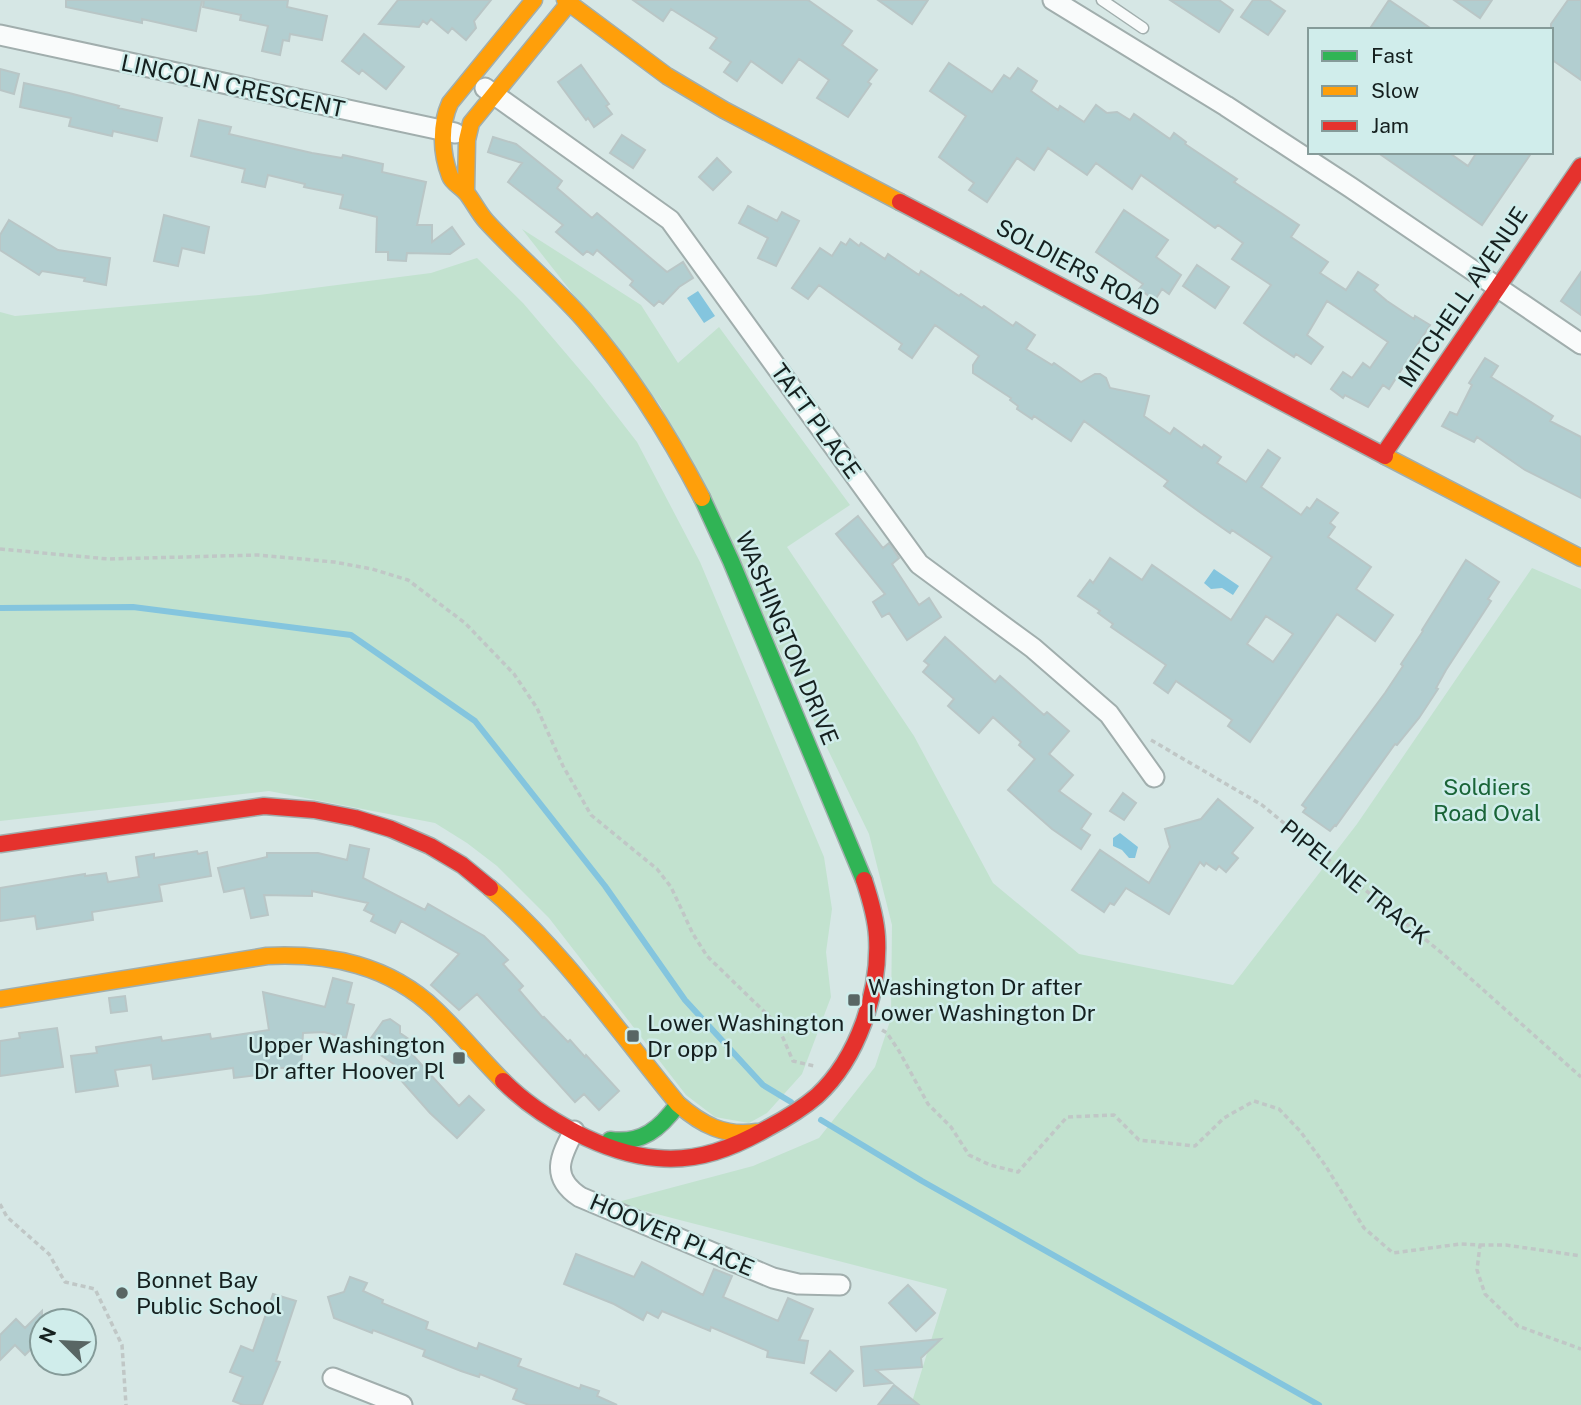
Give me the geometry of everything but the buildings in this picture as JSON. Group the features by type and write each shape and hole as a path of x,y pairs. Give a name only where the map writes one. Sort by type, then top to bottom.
{"street":[{"name":"WASHINGTON DRIVE","path":"534,0 450,103 444,116 443,132 445,158 451,179 466,191 484,219 584,320 646,401 673,443 705,503 853,852 869,895 877,935 877,968 865,1019 846,1058 829,1084 790,1118 732,1148 691,1159 663,1159 624,1153 597,1144 574,1131"},
{"path":"1053,0 1339,179 1581,344"},
{"path":"466,191 467,135 471,123 567,2"},
{"name":"SOLDIERS ROAD","path":"567,2 667,76 724,110 1581,558"},
{"name":"LINCOLN CRESCENT","path":"0,35 467,135"},
{"name":"TAFT PLACE","path":"470,76 492,95 670,219 919,564 1033,648 1109,715 1154,777"},
{"name":"MITCHELL AVENUE","path":"1382,454 1581,166"},
{"path":"0,844 264,806 314,810 391,829 430,846 462,865 519,913 678,1104 695,1120 722,1133 744,1135 763,1131"},
{"path":"0,999 267,956 299,953 358,962 408,987 430,1004 508,1086 535,1108 574,1131 614,1141 637,1140 653,1133 678,1104"},
{"name":"HOOVER PLACE","path":"574,1131 565,1150 560,1172 570,1191 580,1197 773,1278 798,1283 840,1285"},
{"path":"333,1378 402,1405"}],"lane":[{"path":"1102,0 1143,27"}],"path":[{"path":"0,549 108,559 258,555 347,564 408,580 464,623 514,674 537,708 563,765 591,815 657,869 671,887 693,934 707,956 777,1024 793,1061 813,1067 825,1060 846,1058"},
{"name":"PIPELINE TRACK","path":"1144,735 1262,805 1443,954 1581,1077"},
{"path":"865,1019 887,1033 928,1104 951,1127 969,1155 990,1166 1018,1172 1067,1117 1114,1115 1139,1140 1195,1146 1224,1118 1254,1101 1279,1110 1300,1130 1364,1228 1393,1252 1460,1244 1506,1245 1581,1256"},
{"path":"0,1204 7,1217 49,1254 65,1282 94,1289 122,1345 126,1405"},
{"path":"1480,1245 1477,1270 1485,1294 1518,1326 1581,1349"}],"green space":[{"name":"Soldiers Road Oval","path":"522,229 641,305 678,363 719,327 850,505 787,547 914,736 993,883 1079,954 1233,985 1357,824 1532,568 1581,589 1581,1405 911,1405 947,1289 614,1203 753,1166 819,1138 875,1067 891,1018 892,925 869,834 660,405"},
{"path":"477,258 523,303 637,442 700,562 824,857 832,909 826,952 831,997 802,1074 767,1113 749,1123 715,1117 686,1095 549,918 497,866 435,823 269,791 0,821 0,312 15,316 259,295 431,273"}],"water":[{"path":"698,291 715,316 704,323 687,298"},
{"path":"1214,569 1239,586 1233,595 1222,588 1211,589 1204,583"},
{"path":"1120,833 1138,847 1135,858 1129,858 1122,850 1113,846 1113,838"}],"waterway":[{"path":"0,608 133,607 351,635 475,721 605,886 685,1000 763,1085 791,1102"},
{"path":"821,1120 922,1181 1319,1405"}],"traffic: fast":[{"path":"702,498 731,561 864,880"},
{"path":"610,1140 632,1140 649,1133 664,1121 678,1104"}],"traffic: slow":[{"path":"534,0 450,103 443,130 443,149 451,179 466,192 486,221 572,307 618,362 663,428 702,498"},
{"path":"565,0 667,76 724,110 900,202"},
{"path":"466,191 467,140 471,123 569,3"},
{"path":"1385,456 1581,558"},
{"path":"490,888 565,964 678,1104 715,1128 735,1133 757,1132"},
{"path":"0,999 267,956 336,960 378,972 418,995 445,1019 503,1081"}],"traffic: jam":[{"path":"1383,455 1581,166"},
{"path":"900,202 1385,456"},
{"path":"0,844 264,806 314,810 391,829 430,846 462,865 490,888"},
{"path":"503,1081 554,1121 595,1142 637,1155 672,1159 701,1156 728,1147 774,1125 811,1101 831,1081 844,1063 864,1023 875,980 877,958 875,922 864,880"}],"place":[{"name":"Washington Dr after Lower Washington Dr","path":"854,1000"},
{"name":"Lower Washington Dr opp 1","path":"633,1036"},
{"name":"Upper Washington Dr after Hoover Pl","path":"459,1058"},
{"name":"Bonnet Bay Public School","path":"122,1293"}]}
